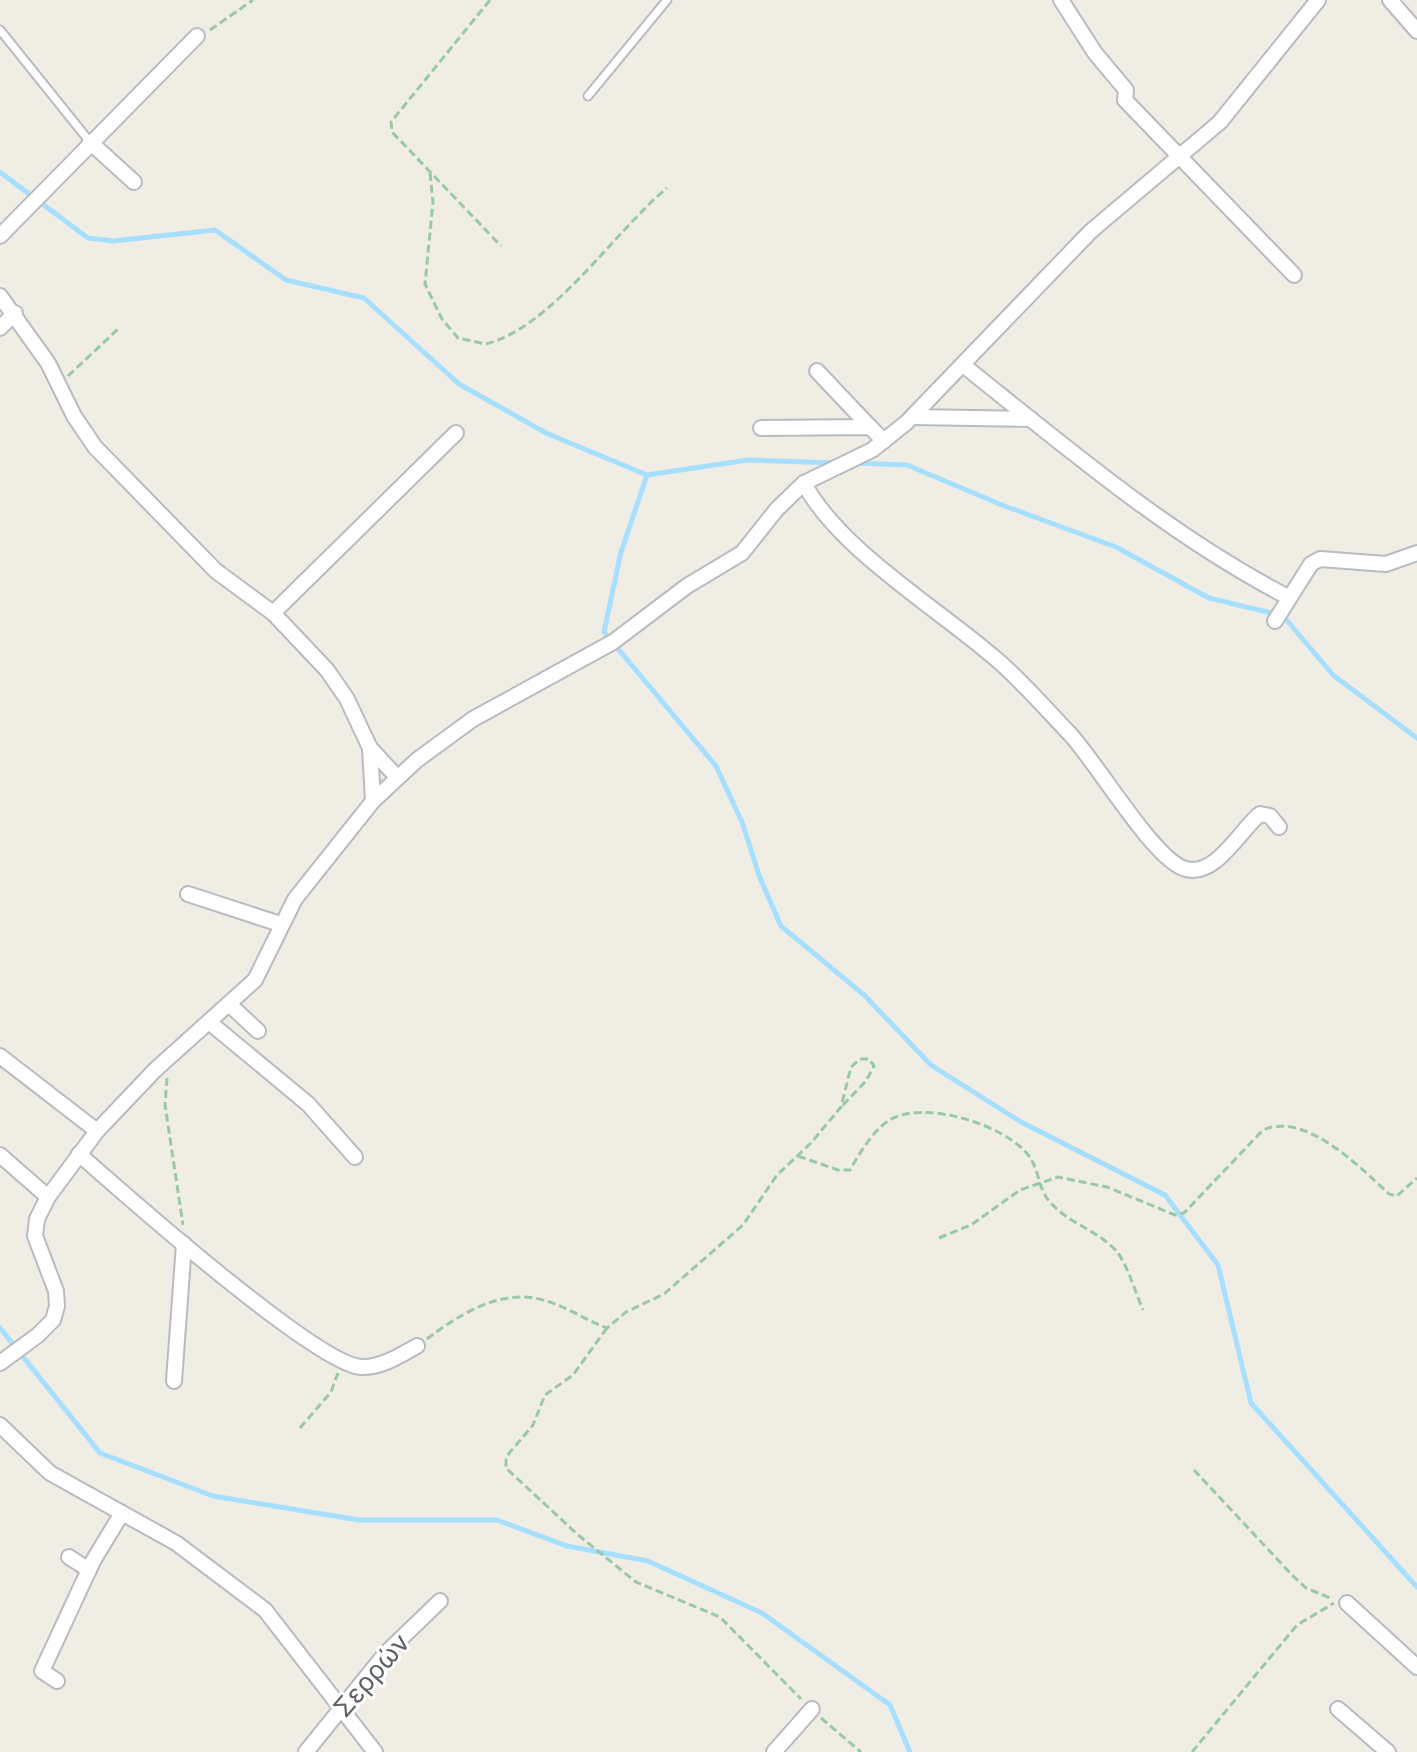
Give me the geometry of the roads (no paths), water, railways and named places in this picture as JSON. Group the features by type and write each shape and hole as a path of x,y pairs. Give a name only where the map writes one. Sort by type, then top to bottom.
{"street":[{"path":"1061,0 1095,53 1126,90 1125,100 1294,275"},
{"path":"0,1363 53,1320 57,1306 56,1291 35,1236 37,1219 48,1197 97,1131 167,1058 255,980 280,924 316,870 373,801 397,777 500,701 613,642 687,586 742,553 777,509 804,483 884,441 913,417 1091,231 1220,122 1318,0"},
{"path":"1390,0 1417,31"},
{"path":"0,236 197,36"},
{"path":"90,142 134,182"},
{"path":"0,296 15,313 60,383 74,416 95,447 216,571 273,613 334,680 360,723 370,748 373,801"},
{"path":"0,328 15,313"},
{"path":"963,365 1186,536 1238,571 1288,597"},
{"path":"817,371 884,441"},
{"path":"913,417 1032,419"},
{"path":"761,428 870,427"},
{"path":"273,613 456,433"},
{"path":"804,483 817,507 849,539 1025,685 1098,768 1154,846 1173,863 1185,869 1201,871 1260,814 1270,816 1279,827"},
{"path":"1275,621 1311,564 1320,559 1386,564 1417,553"},
{"path":"370,748 397,777"},
{"path":"188,894 280,924"},
{"path":"230,1005 258,1031"},
{"path":"209,1022 308,1104 355,1157"},
{"path":"0,1056 97,1131"},
{"path":"79,1154 184,1244 308,1340 341,1361 361,1367 375,1365 417,1346"},
{"path":"0,1155 48,1197"},
{"path":"174,1381 184,1244"},
{"path":"0,1425 50,1473 176,1543 265,1610 375,1752"},
{"path":"57,1681 42,1671 89,1570 122,1513"},
{"path":"69,1557 89,1570"},
{"name":"Σερρών","path":"306,1752 386,1653 440,1601"},
{"path":"1347,1603 1417,1667"},
{"path":"774,1752 812,1709"},
{"path":"1338,1709 1388,1752"}],"lane":[{"path":"588,96 667,0"},
{"path":"0,30 90,142"}],"waterway":[{"path":"0,172 88,238 113,241 215,230 286,280 364,298 459,384 546,433 647,475 748,460 834,463"},
{"path":"856,463 907,465 1002,505 1116,547 1209,598 1272,613"},
{"path":"647,475 621,552 604,632 716,766 742,822 760,878 781,926 864,995 931,1065 1021,1122 1165,1195 1218,1265 1251,1403 1417,1587"},
{"path":"1284,617 1333,675 1417,738"},
{"path":"0,1328 100,1453 213,1496 359,1520 497,1520 567,1546 648,1561 762,1613 890,1705 910,1752"}]}
